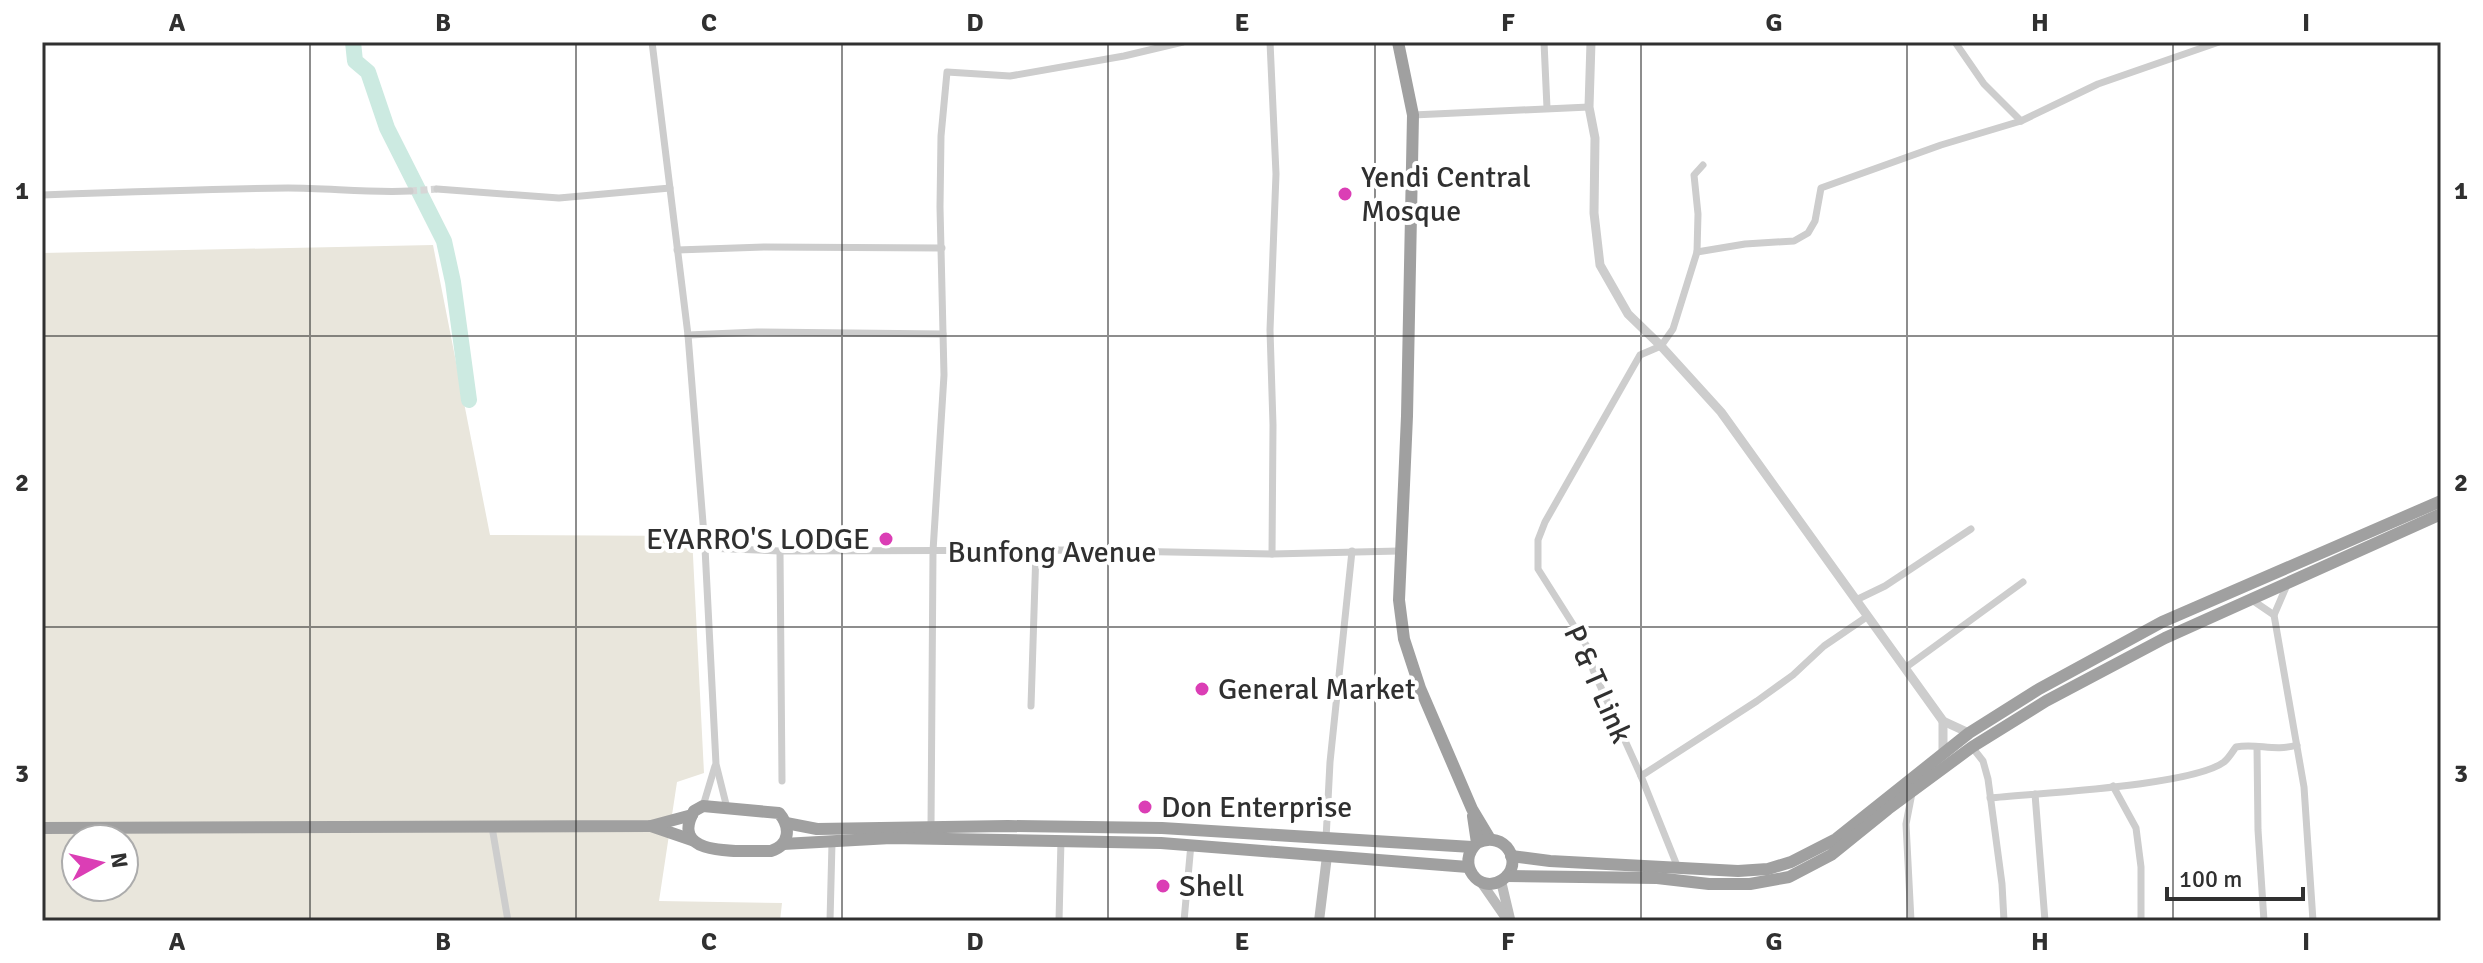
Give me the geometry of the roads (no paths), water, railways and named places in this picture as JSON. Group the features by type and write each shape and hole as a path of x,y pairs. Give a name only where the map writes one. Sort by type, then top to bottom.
{"highway":[{"path":"1398,42 1413,115 1407,416 1399,600 1404,639 1420,688 1472,809 1480,843 1468,867"},
{"path":"651,826 692,840 701,848 771,851 783,844 891,838 1191,844 1468,867 1481,882 1488,884 1504,878 1657,878 1709,884 1750,884 1789,877 1831,855 1912,793 1969,739 2039,689 2162,622 2441,501"},
{"path":"1511,856 1550,861 1738,871 1768,869 1791,862 1836,839 1943,751 2165,638 2441,514"},
{"path":"692,840 689,830 692,815 703,806 779,813 786,823 787,836 783,844"},
{"path":"42,828 651,826 692,815"},
{"path":"786,823 817,829 1162,828 1326,839 1504,844 1512,863 1504,878"}],"main road":[{"path":"1319,921 1327,856"},
{"path":"1504,878 1509,921"},
{"path":"1481,882 1509,921"}],"street":[{"path":"652,42 688,335 705,548 716,764 727,808"},
{"path":"931,827 933,551 943,412 941,136 947,72 1010,76 1183,42"},
{"path":"1270,42 1276,174 1270,330 1272,554"},
{"path":"1544,42 1547,108"},
{"path":"1591,42 1589,107 1595,138 1594,213 1600,265 1628,314 1721,412 1943,721 1969,739 1983,761 2002,884 2004,921"},
{"path":"1955,42 1984,84 2021,121"},
{"path":"1697,252 1745,244 1794,241 1808,233 1815,221 1821,188 1941,145 2021,121 2098,84 2219,42"},
{"path":"1413,115 1589,107"},
{"path":"1661,346 1673,329 1697,252 1698,214 1694,175 1703,165"},
{"path":"42,195 317,188 370,193 410,191"},
{"path":"437,189 559,198 670,188"},
{"path":"677,250 942,248"},
{"path":"688,335 757,332 943,334"},
{"name":"P & T Link","path":"1661,346 1640,355 1545,522 1538,540 1538,569 1588,648 1593,670 1678,868"},
{"path":"1856,600 1885,586 1971,529"},
{"name":"Bunfong Avenue","path":"705,548 1272,554 1399,551"},
{"path":"1031,706 1036,550"},
{"path":"780,551 782,781"},
{"path":"1326,839 1330,762 1352,551"},
{"path":"1905,668 2023,582"},
{"path":"2288,584 2274,615 2307,814 2313,921"},
{"path":"2252,600 2274,615"},
{"path":"1641,776 1757,701 1793,675 1824,646 1868,616"},
{"path":"1943,721 1943,751"},
{"path":"1990,798 2113,786 2193,773 2223,763 2236,747 2247,745 2273,750 2297,745"},
{"path":"2257,747 2264,921"},
{"path":"703,806 716,764"},
{"path":"2113,786 2136,828 2141,867 2141,921"},
{"path":"1911,921 1906,824 1912,793"},
{"path":"2035,794 2045,921"},
{"path":"492,827 508,921"},
{"path":"1059,921 1061,840"},
{"path":"830,921 832,843"},
{"path":"1184,921 1191,844"}],"waterway":[{"path":"353,42 355,61 368,72 387,128 444,241 453,282 469,400"}],"tunnel":[{"path":"410,191 437,189"}],"place":[{"name":"Yendi Central Mosque","path":"1345,194"},
{"name":"EYARRO'S LODGE","path":"886,539"},
{"name":"General Market","path":"1202,689"},
{"name":"Don Enterprise","path":"1145,807"},
{"name":"Shell","path":"1163,886"}]}
